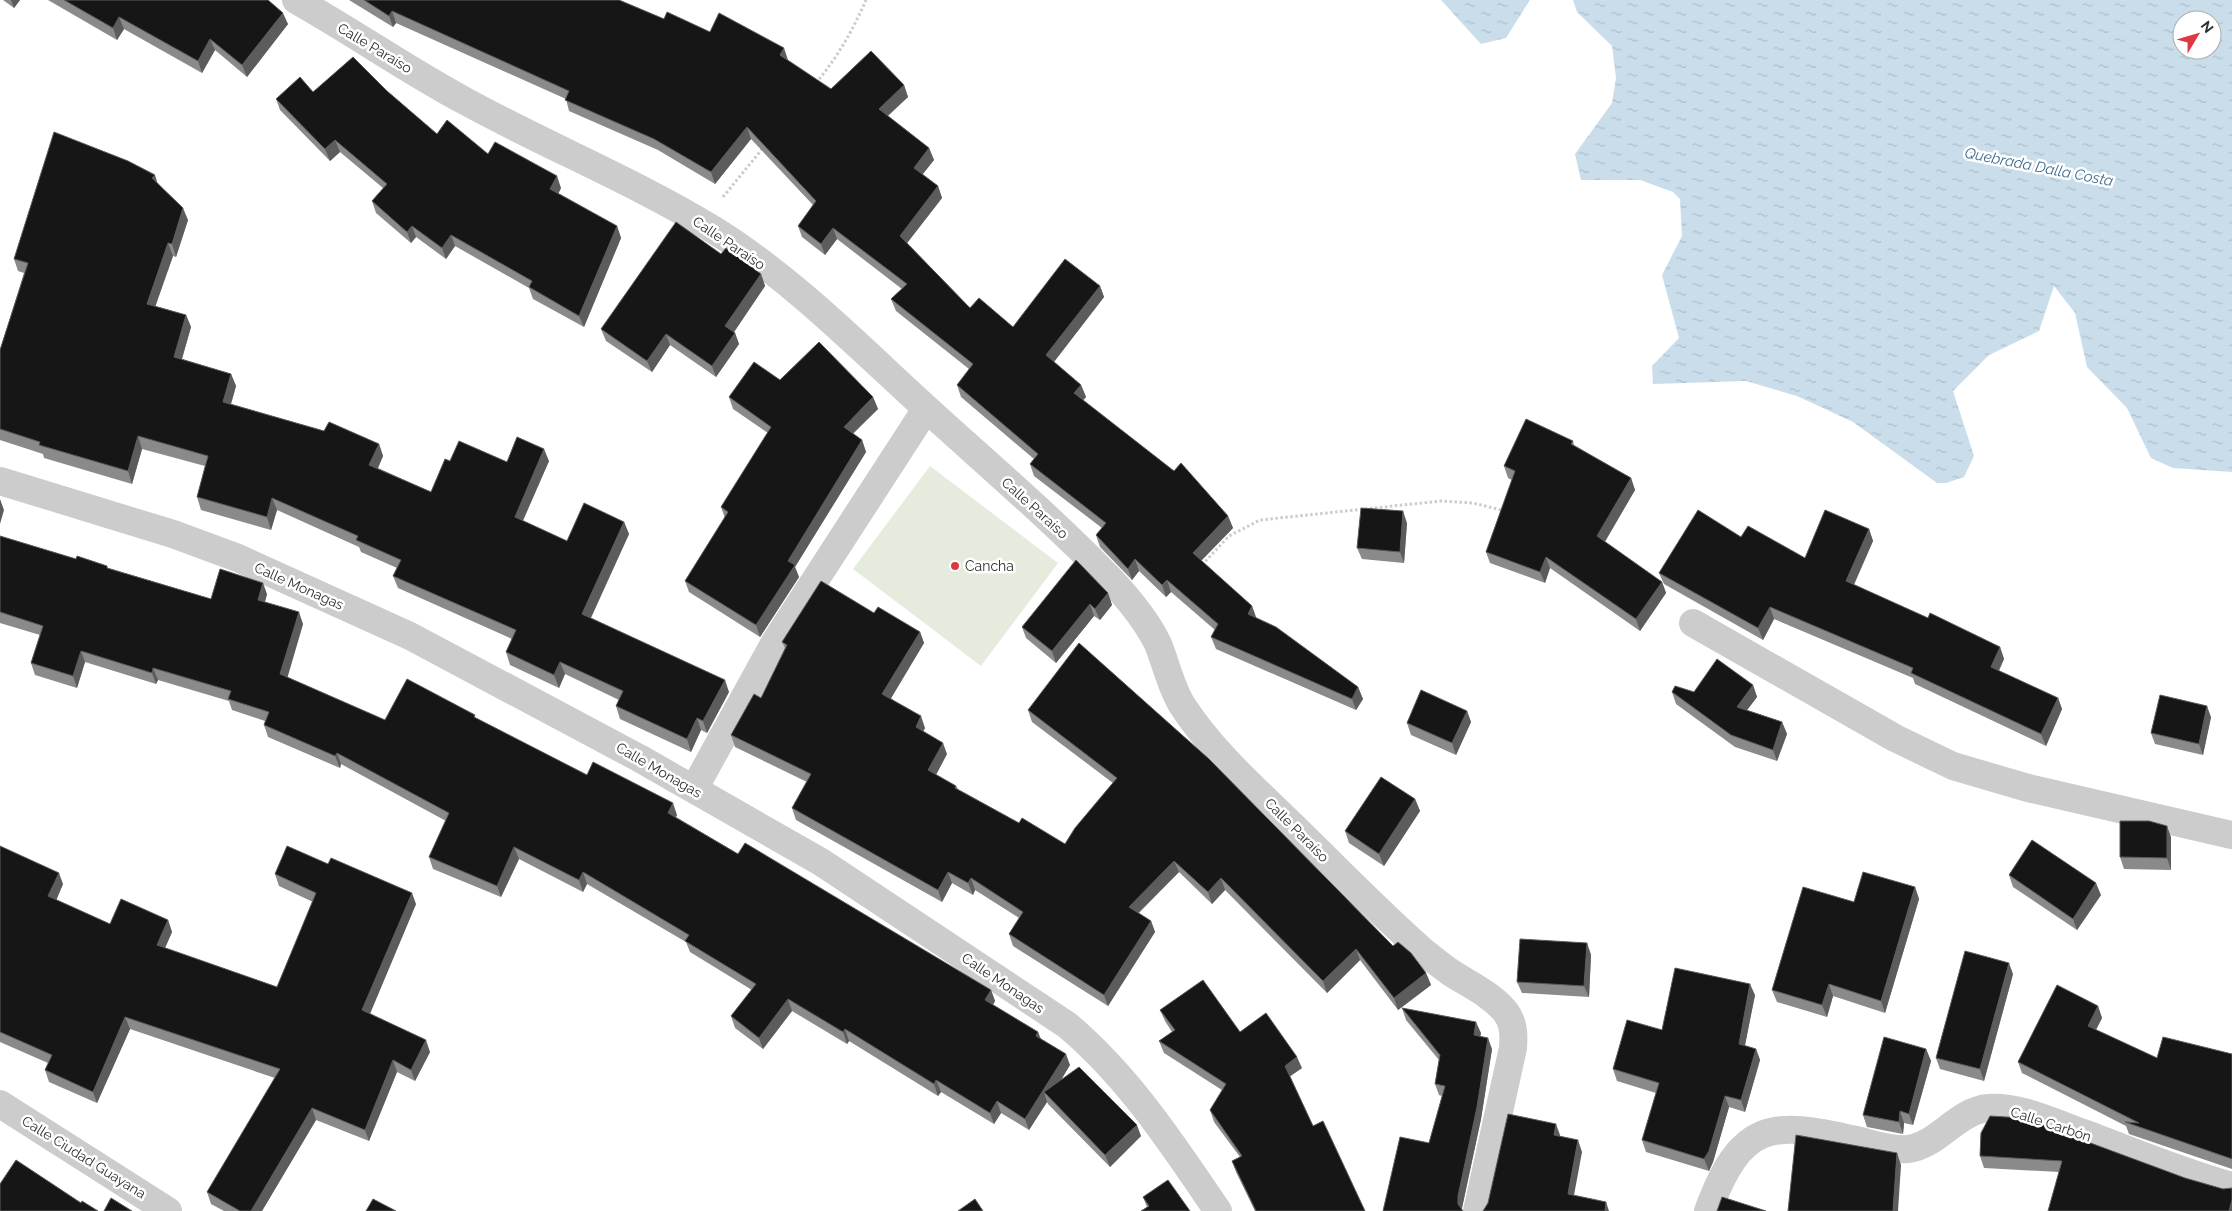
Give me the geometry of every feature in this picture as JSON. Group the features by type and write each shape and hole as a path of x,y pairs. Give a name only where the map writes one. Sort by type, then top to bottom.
{"street":[{"name":"Calle Paraíso","path":"296,0 462,99 610,173 702,223 778,276 1070,539 1136,607 1157,643 1179,700 1196,725 1220,753 1422,950 1450,972 1481,991 1502,1007 1510,1019 1514,1031 1513,1048 1477,1211"},
{"path":"694,790 774,642 926,408"},
{"name":"Calle Monagas","path":"0,481 173,534 238,558 357,611 410,636 639,758 821,862 1067,1025 1091,1045 1142,1103 1218,1211"},
{"path":"1693,623 1895,738 1953,766 2028,788 2232,835"},
{"name":"Calle Ciudad Guayana","path":"0,1104 168,1211"},
{"name":"Calle Carbón","path":"1708,1211 1716,1188 1730,1162 1753,1139 1771,1130 1791,1128 1883,1147 1908,1149 1923,1144 1958,1120 1986,1108 2004,1109 2041,1118 2195,1176 2232,1186"}],"path":[{"path":"816,84 833,63 854,27 866,0"},
{"path":"702,223 768,141"},
{"path":"1198,570 1229,536 1260,520 1441,501 1473,503 1508,512"}],"green space":[{"name":"Cancha","path":"930,466 1058,563 981,666 853,569"}],"water":[{"path":"1441,0 1530,0 1506,38 1481,44"},
{"name":"Quebrada Dalla Costa","path":"1573,0 2232,0 2232,472 2173,468 2151,458 2127,408 2087,367 2075,313 2054,286 2039,331 1989,355 1953,391 1974,456 1964,477 1946,483 1937,483 1853,422 1797,396 1746,381 1653,384 1652,366 1679,338 1662,275 1682,236 1680,199 1673,192 1640,180 1581,180 1575,154 1612,103 1616,78 1612,46 1577,12"}],"building":[{"path":"64,0 268,0 283,13 242,65 210,39 198,61 119,17 113,28"},
{"path":"364,0 619,0 664,19 667,12 710,32 719,13 784,48 780,55 831,89 871,51 904,85 879,109 929,148 914,168 938,186 900,236 970,308 979,298 1013,327 1065,259 1100,286 1046,355 1081,385 1074,393 1174,471 1181,463 1228,516 1193,553 1252,606 1248,614 1276,627 1358,687 1352,699 1211,637 1218,624 1167,580 1162,585 1135,559 1128,569 1096,535 1106,523 1030,464 1038,454 957,385 973,364 891,299 907,284 833,228 821,244 798,226 816,201 747,127 711,172 654,139 565,100 569,91 392,11 389,16"},
{"path":"353,57 387,91 437,134 447,120 488,154 495,142 557,176 550,189 617,226 579,316 529,287 532,281 451,235 442,248 412,226 407,232 372,201 387,184 335,140 325,149 276,99 300,77 313,92"},
{"path":"54,132 128,161 155,175 152,178 183,208 172,244 168,243 147,304 186,315 174,357 231,374 223,402 324,431 329,422 379,444 369,465 431,492 445,459 450,461 459,441 507,462 517,437 544,449 515,517 567,541 584,503 624,522 582,614 725,680 703,721 697,718 687,739 616,706 623,691 560,662 554,675 506,652 516,630 393,576 401,560 356,540 358,536 272,498 267,517 197,497 208,456 138,436 128,471 39,445 40,442 0,429 0,350 28,263 14,259"},
{"path":"676,222 721,254 726,248 761,274 725,326 735,333 712,366 666,334 647,361 601,329"},
{"path":"819,342 873,397 844,427 862,440 788,561 795,565 756,625 685,581 728,512 721,507 771,427 729,397 754,362 780,380"},
{"path":"1526,419 1573,441 1571,444 1631,478 1597,536 1662,582 1636,619 1546,557 1540,572 1486,552 1515,471 1504,466"},
{"path":"1361,508 1403,511 1400,552 1357,548"},
{"path":"1698,510 1741,537 1748,526 1805,558 1825,510 1869,529 1846,581 1928,618 1930,613 2000,647 1991,667 2058,698 2041,734 1911,673 1913,668 1770,607 1758,628 1659,573"},
{"path":"0,536 76,559 77,556 107,566 107,568 211,599 220,569 263,583 258,600 299,612 280,674 385,720 407,679 475,715 474,717 587,775 593,762 673,803 668,813 738,854 745,843 991,990 985,1000 1038,1032 1036,1036 1066,1054 1025,1119 997,1101 990,1113 936,1080 934,1084 845,1029 843,1032 788,999 759,1038 731,1016 756,984 685,941 689,935 583,872 579,880 514,847 497,886 429,857 449,813 337,753 335,756 264,725 269,712 228,699 231,691 153,668 152,673 81,651 73,676 31,663 43,626 0,612"},
{"path":"1076,560 1108,593 1095,609 1090,604 1052,651 1022,627"},
{"path":"821,581 874,613 878,607 920,632 882,694 921,716 916,727 943,743 928,770 956,786 955,788 1019,823 1022,818 1065,844 1075,828 1117,778 1028,710 1079,643 1209,759 1393,946 1398,942 1411,953 1426,973 1394,998 1356,949 1323,981 1221,878 1208,892 1174,861 1129,907 1151,921 1104,995 1009,934 1023,912 971,878 968,883 948,872 938,890 792,808 811,774 731,735 754,694 761,698 787,645 782,642"},
{"path":"1717,659 1753,685 1737,707 1782,722 1773,750 1731,735 1672,692 1675,686 1694,692"},
{"path":"1421,690 1467,711 1452,743 1407,723"},
{"path":"2160,695 2207,706 2199,744 2151,733"},
{"path":"1381,777 1415,799 1379,854 1345,831"},
{"path":"2120,821 2149,821 2167,826 2167,858 2120,857"},
{"path":"2032,840 2096,883 2073,919 2009,875"},
{"path":"0,846 59,873 48,896 110,924 121,899 168,920 157,945 277,987 316,893 275,874 287,846 328,864 331,858 412,893 362,1010 426,1040 411,1070 393,1060 365,1130 312,1108 251,1211 240,1211 207,1192 280,1069 125,1017 93,1092 45,1070 52,1055 0,1032"},
{"path":"1863,872 1915,887 1881,1001 1829,984 1822,1005 1772,990 1803,887 1854,902"},
{"path":"1520,939 1587,943 1584,986 1517,982"},
{"path":"1965,951 2009,963 1980,1069 1936,1058"},
{"path":"1675,968 1750,984 1739,1044 1756,1049 1741,1100 1725,1096 1709,1151 1704,1159 1642,1140 1659,1083 1613,1069 1627,1020 1662,1030"},
{"path":"1203,980 1240,1032 1266,1013 1297,1057 1285,1066 1313,1126 1323,1121 1365,1211 1256,1211 1232,1161 1242,1156 1210,1110 1226,1084 1159,1041 1175,1030 1160,1010"},
{"path":"2057,985 2098,1006 2088,1026 2157,1058 2163,1037 2232,1054 2232,1159 2125,1122 2139,1123 2018,1062"},
{"path":"1402,1008 1476,1022 1474,1035 1488,1038 1477,1107 1458,1196 1458,1204 1463,1211 1383,1211 1400,1137 1429,1143 1445,1086 1435,1084 1440,1055"},
{"path":"1884,1037 1926,1049 1909,1114 1900,1111 1899,1122 1863,1115"},
{"path":"1079,1067 1137,1125 1105,1155 1044,1092"},
{"path":"1508,1114 1556,1124 1554,1135 1578,1140 1568,1194 1606,1202 1605,1211 1483,1211 1488,1203"},
{"path":"1990,1116 2023,1118 2185,1178 2223,1189 2232,1188 2232,1200 2229,1211 2048,1211 2062,1161 1980,1156 1981,1133"},
{"path":"1796,1135 1897,1153 1893,1211 1788,1211"},
{"path":"16,1160 81,1203 82,1201 98,1211 0,1211 0,1184"},
{"path":"1168,1180 1190,1211 1141,1211 1149,1206 1143,1197"},
{"path":"1722,1197 1766,1211 1717,1211"},
{"path":"111,1198 132,1211 104,1211"},
{"path":"373,1199 396,1211 366,1211"},
{"path":"975,1199 983,1211 958,1211"}],"place":[{"name":"Cancha","path":"955,566"}]}
